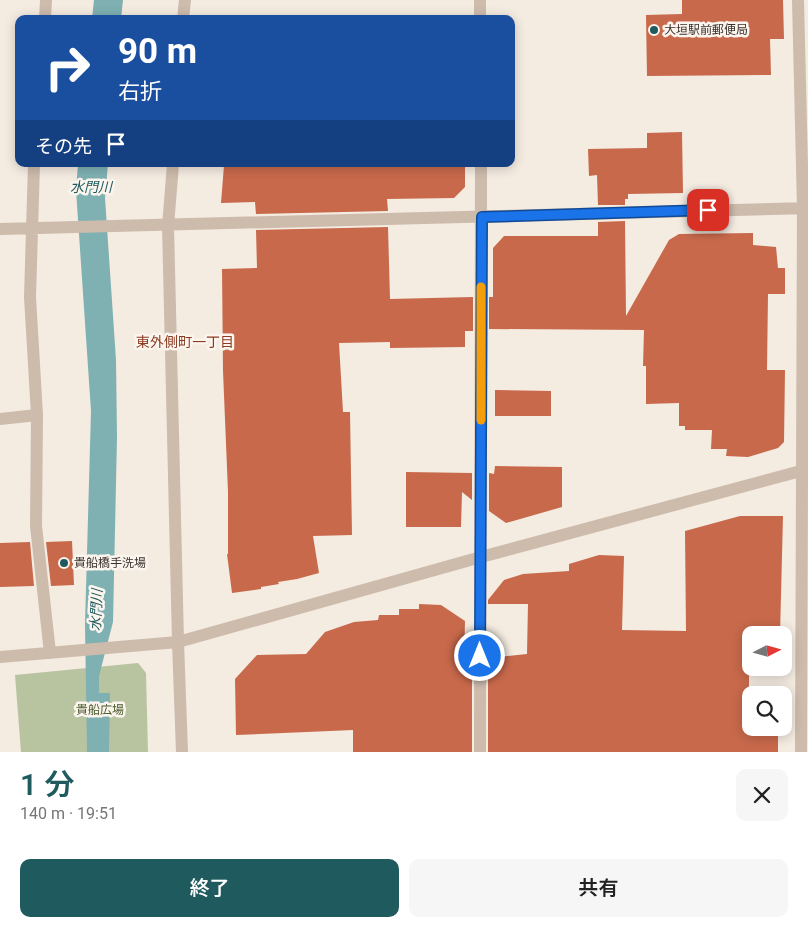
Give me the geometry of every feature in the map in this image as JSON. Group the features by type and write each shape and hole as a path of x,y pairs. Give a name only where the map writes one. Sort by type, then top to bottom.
{"street":[{"path":"45,15 46,0"},
{"path":"183,15 185,0"},
{"path":"480,0 480,15"},
{"path":"798,0 806,208 805,470 800,752"},
{"path":"34,167 30,297 36,415 36,526 50,652"},
{"path":"173,167 168,226 182,752"},
{"path":"480,752 481,167"},
{"path":"0,229 806,208"},
{"path":"0,419 36,415"},
{"path":"0,657 178,642 480,556 805,470"}],"green space":[{"name":"貴船広場","path":"138,663 146,673 148,752 21,752 15,675"}],"water":[{"path":"94,0 123,0 121,15 92,15"},
{"name":"水門川","path":"78,167 108,167 105,198 116,360 117,437 113,622 99,676 99,693 110,693 109,752 87,752 85,624 91,411 76,190"}],"building":[{"path":"682,0 783,0 784,39 770,39 771,75 647,76 646,15 682,14"},
{"path":"682,132 683,193 628,194 628,199 625,199 625,205 598,205 597,175 589,176 588,149 647,148 647,133"},
{"path":"224,167 465,167 465,187 454,198 387,199 388,211 256,214 255,202 221,203"},
{"path":"625,221 626,316 669,240 679,234 753,233 753,245 776,247 778,268 785,268 785,294 768,294 767,370 785,370 784,442 778,448 748,457 726,456 727,449 711,449 712,430 685,430 685,426 679,426 679,403 646,404 646,366 643,366 644,330 489,329 489,297 493,297 493,248 504,236 598,236 598,222"},
{"path":"388,227 390,299 473,297 473,331 465,331 465,347 390,348 390,342 339,343 343,412 350,412 352,535 313,536 319,573 278,582 279,584 261,587 261,589 232,593 227,554 228,492 223,371 222,269 257,268 256,230"},
{"path":"495,390 551,391 551,416 495,416"},
{"path":"495,466 562,467 562,507 506,523 489,511 489,473 494,474"},
{"path":"406,472 472,473 472,500 462,492 461,527 406,527"},
{"path":"740,516 783,516 780,626 742,626 742,676 749,676 749,686 742,686 742,736 778,736 778,752 488,752 488,658 527,654 528,604 488,604 488,600 504,580 523,574 569,571 569,564 599,555 624,556 622,630 686,631 685,531"},
{"name":"貴船橋手洗場","path":"72,541 74,585 51,586 46,542"},
{"path":"30,542 34,586 0,587 0,543"},
{"path":"419,604 441,605 465,621 464,661 472,660 472,752 353,752 353,730 236,735 235,679 257,655 306,654 325,632 354,622 378,620 379,615 399,615 399,609 419,609"}],"slow traffic":[{"path":"481,287 481,420"}],"place":[{"name":"大垣駅前郵便局","path":"654,30"},
{"name":"貴船橋手洗場","path":"64,563"}],"district":[{"name":"東外側町一丁目","path":"185,342"}],"route":[{"path":"480,656 482,217 708,210"}]}
